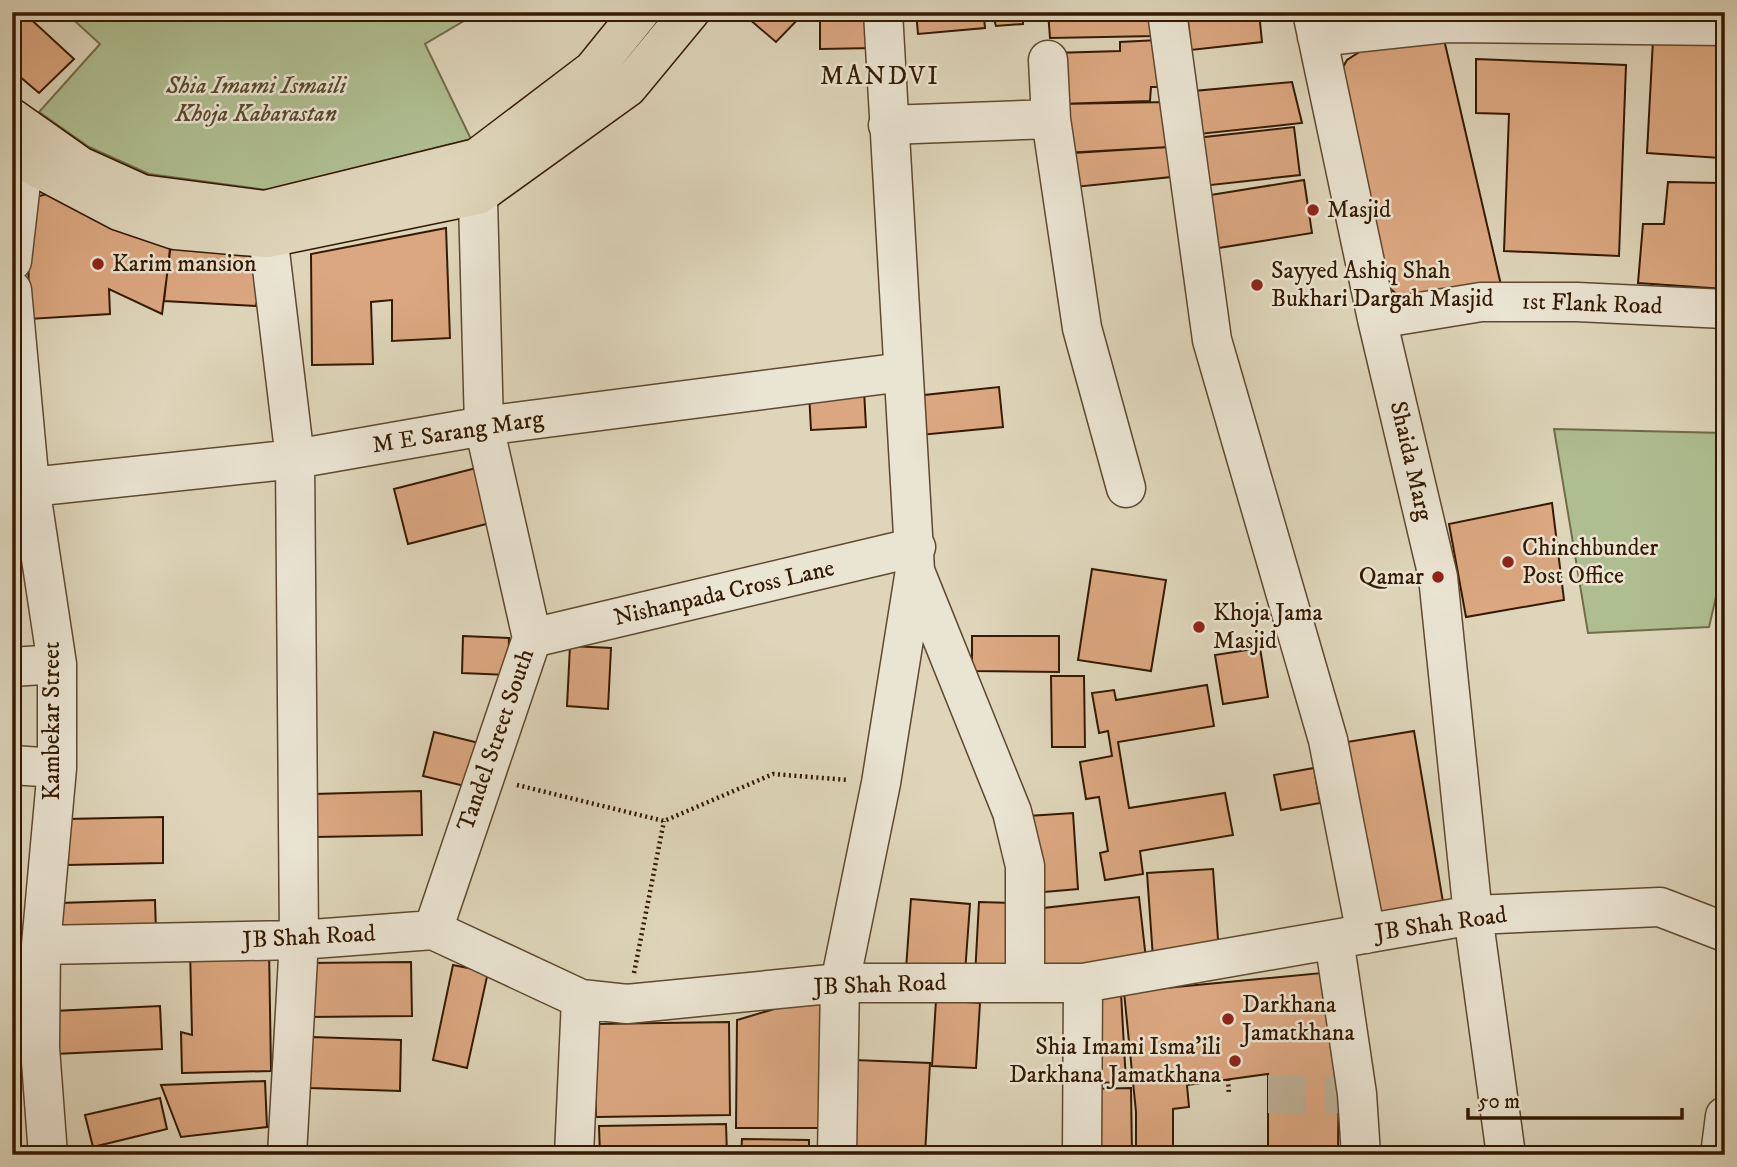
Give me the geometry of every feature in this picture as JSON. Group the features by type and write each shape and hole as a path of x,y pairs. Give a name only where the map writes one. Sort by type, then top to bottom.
{"main road":[{"path":"266,224 477,158 593,70 640,12"},
{"path":"19,140 142,194 266,224 478,195 628,87 690,12"}],"street":[{"path":"837,1155 840,983 881,783 915,559 883,12"},
{"path":"1167,12 1212,340 1328,740 1350,936 1348,1094 1361,1155"},
{"path":"1314,25 1447,23 1725,26"},
{"name":"Shaida Marg","path":"1314,25 1377,319 1438,577 1473,915 1506,1155"},
{"path":"1048,60 1051,119 1082,328 1126,488"},
{"path":"888,125 1051,119"},
{"path":"12,261 19,140"},
{"name":"Tandel Street South","path":"433,930 482,777 532,638 484,426 477,158"},
{"path":"266,224 295,459 299,940 287,1155"},
{"name":"Kambekar Street","path":"12,290 21,488 57,664 57,768 41,945 40,1048 48,1155"},
{"name":"1st Flank Road","path":"1377,319 1481,302 1577,302 1725,309"},
{"name":"M E Sarang Marg","path":"21,488 295,459 484,426 903,372"},
{"path":"915,559 1018,829 1025,866 1025,982"},
{"name":"Nishanpada Cross Lane","path":"532,638 915,559"},
{"path":"12,667 57,664"},
{"path":"12,765 57,768"},
{"name":"JB Shah Road","path":"41,945 299,940 433,930 581,999 627,1004 840,983 1083,983 1473,915 1660,907 1725,932"},
{"path":"1082,1155 1083,983"},
{"path":"574,1155 581,999"},
{"path":"1720,1155 1725,1116"}],"path":[{"path":"482,777 664,821 773,774 881,783"},
{"path":"627,1004 664,821"},
{"path":"1228,1079 1229,1095"}],"green space":[{"name":"Shia Imami Ismaili Khoja Kabarastan","path":"65,12 479,12 425,44 471,139 267,190 149,174 89,147 39,112 100,44"},
{"path":"1554,429 1725,433 1725,558 1709,627 1588,633"}],"building":[{"path":"12,12 23,12 74,59 39,93 12,70"},
{"path":"741,12 805,12 776,42"},
{"path":"820,12 872,12 875,48 820,49"},
{"path":"916,12 1048,12 1049,19 1023,18 1023,24 996,26 993,16 984,17 985,28 918,34"},
{"path":"1048,12 1155,12 1157,36 1050,38"},
{"path":"1187,12 1259,12 1262,42 1191,50"},
{"path":"1329,12 1374,12 1338,21"},
{"path":"1443,35 1501,285 1400,297 1387,286 1343,67 1347,60 1361,51"},
{"path":"1158,40 1160,87 1151,87 1150,101 1058,104 1053,53 1120,51 1120,42"},
{"path":"1653,40 1725,42 1720,158 1647,153"},
{"path":"1476,59 1626,65 1619,256 1504,251 1509,114 1476,113"},
{"path":"1292,82 1302,123 1199,134 1194,91"},
{"path":"1168,102 1169,147 1064,153 1058,104"},
{"path":"1294,127 1300,175 1202,186 1196,138"},
{"path":"1169,147 1171,177 1075,187 1073,153"},
{"path":"1304,180 1312,233 1212,249 1204,196"},
{"path":"1668,182 1721,183 1720,230 1725,230 1725,289 1638,283 1643,224 1664,224"},
{"name":"Karim mansion","path":"50,193 172,236 162,314 109,289 110,314 29,319 28,217 36,197"},
{"path":"446,228 450,338 392,341 392,300 371,302 373,364 312,365 311,254"},
{"path":"171,240 266,254 256,306 164,301"},
{"path":"999,387 1003,427 920,435 915,396"},
{"path":"864,390 866,427 811,430 809,392"},
{"path":"488,465 502,520 408,544 394,489"},
{"name":"Chinchbunder Post Office","path":"1552,503 1564,600 1466,617 1449,524"},
{"path":"1092,569 1166,580 1151,671 1078,660"},
{"path":"463,636 509,638 508,675 462,673"},
{"path":"972,636 1059,636 1059,672 972,671"},
{"path":"570,646 611,648 608,709 567,706"},
{"path":"1260,648 1268,697 1223,704 1215,655"},
{"path":"1051,676 1084,676 1085,747 1052,747"},
{"path":"1207,685 1214,726 1118,742 1129,808 1225,793 1233,835 1140,851 1143,874 1105,880 1100,853 1108,851 1099,797 1086,799 1080,762 1112,756 1108,731 1099,733 1092,693 1114,690 1116,700"},
{"path":"1414,731 1443,902 1376,913 1347,742"},
{"path":"434,732 479,743 469,787 423,776"},
{"path":"1314,768 1320,803 1281,810 1274,775"},
{"path":"421,791 422,835 315,837 314,794"},
{"path":"1073,813 1078,889 1033,893 1028,816"},
{"path":"163,817 163,863 66,865 66,819"},
{"path":"1213,869 1219,953 1153,958 1147,873"},
{"path":"1139,897 1146,959 1041,970 1035,909"},
{"path":"911,899 970,904 965,973 906,969"},
{"path":"155,900 156,932 59,934 59,903"},
{"path":"979,902 1013,903 1008,978 975,976"},
{"path":"269,947 271,1071 182,1073 181,1032 192,1035 190,948"},
{"path":"411,962 412,1016 306,1017 305,963"},
{"path":"453,965 488,972 467,1068 433,1060"},
{"name":"Shia Imami Isma'ili Darkhana Jamatkhana","path":"1332,972 1339,1051 1338,1155 1268,1155 1268,1074 1187,1085 1189,1107 1173,1109 1173,1155 1136,1155 1136,1112 1124,992"},
{"path":"1121,993 1126,1082 1095,1083 1090,995"},
{"path":"825,994 824,1128 736,1128 737,1020"},
{"path":"936,1000 980,1003 976,1068 932,1066"},
{"path":"160,1006 162,1049 55,1054 53,1011"},
{"path":"729,1022 730,1115 596,1117 594,1024"},
{"path":"311,1037 401,1040 400,1091 310,1088"},
{"path":"854,1060 930,1063 925,1155 849,1155"},
{"path":"265,1081 267,1127 181,1137 161,1085"},
{"path":"1131,1088 1132,1155 1091,1155 1090,1089"},
{"path":"160,1098 167,1129 93,1147 85,1115"},
{"path":"726,1124 727,1155 600,1155 599,1126"},
{"path":"742,1139 809,1140 809,1155 741,1155"}],"tunnel":[{"path":"1268,1094 1339,1094"}],"place":[{"name":"Masjid","path":"1313,210"},
{"name":"Karim mansion","path":"98,264"},
{"name":"Sayyed Ashiq Shah Bukhari Dargah Masjid","path":"1257,285"},
{"name":"Chinchbunder Post Office","path":"1508,562"},
{"name":"Qamar","path":"1438,577"},
{"name":"Khoja Jama Masjid","path":"1199,627"},
{"name":"Darkhana Jamatkhana","path":"1228,1019"},
{"name":"Shia Imami Isma'ili Darkhana Jamatkhana","path":"1235,1061"}],"district":[{"name":"MANDVI","path":"880,76"}]}
